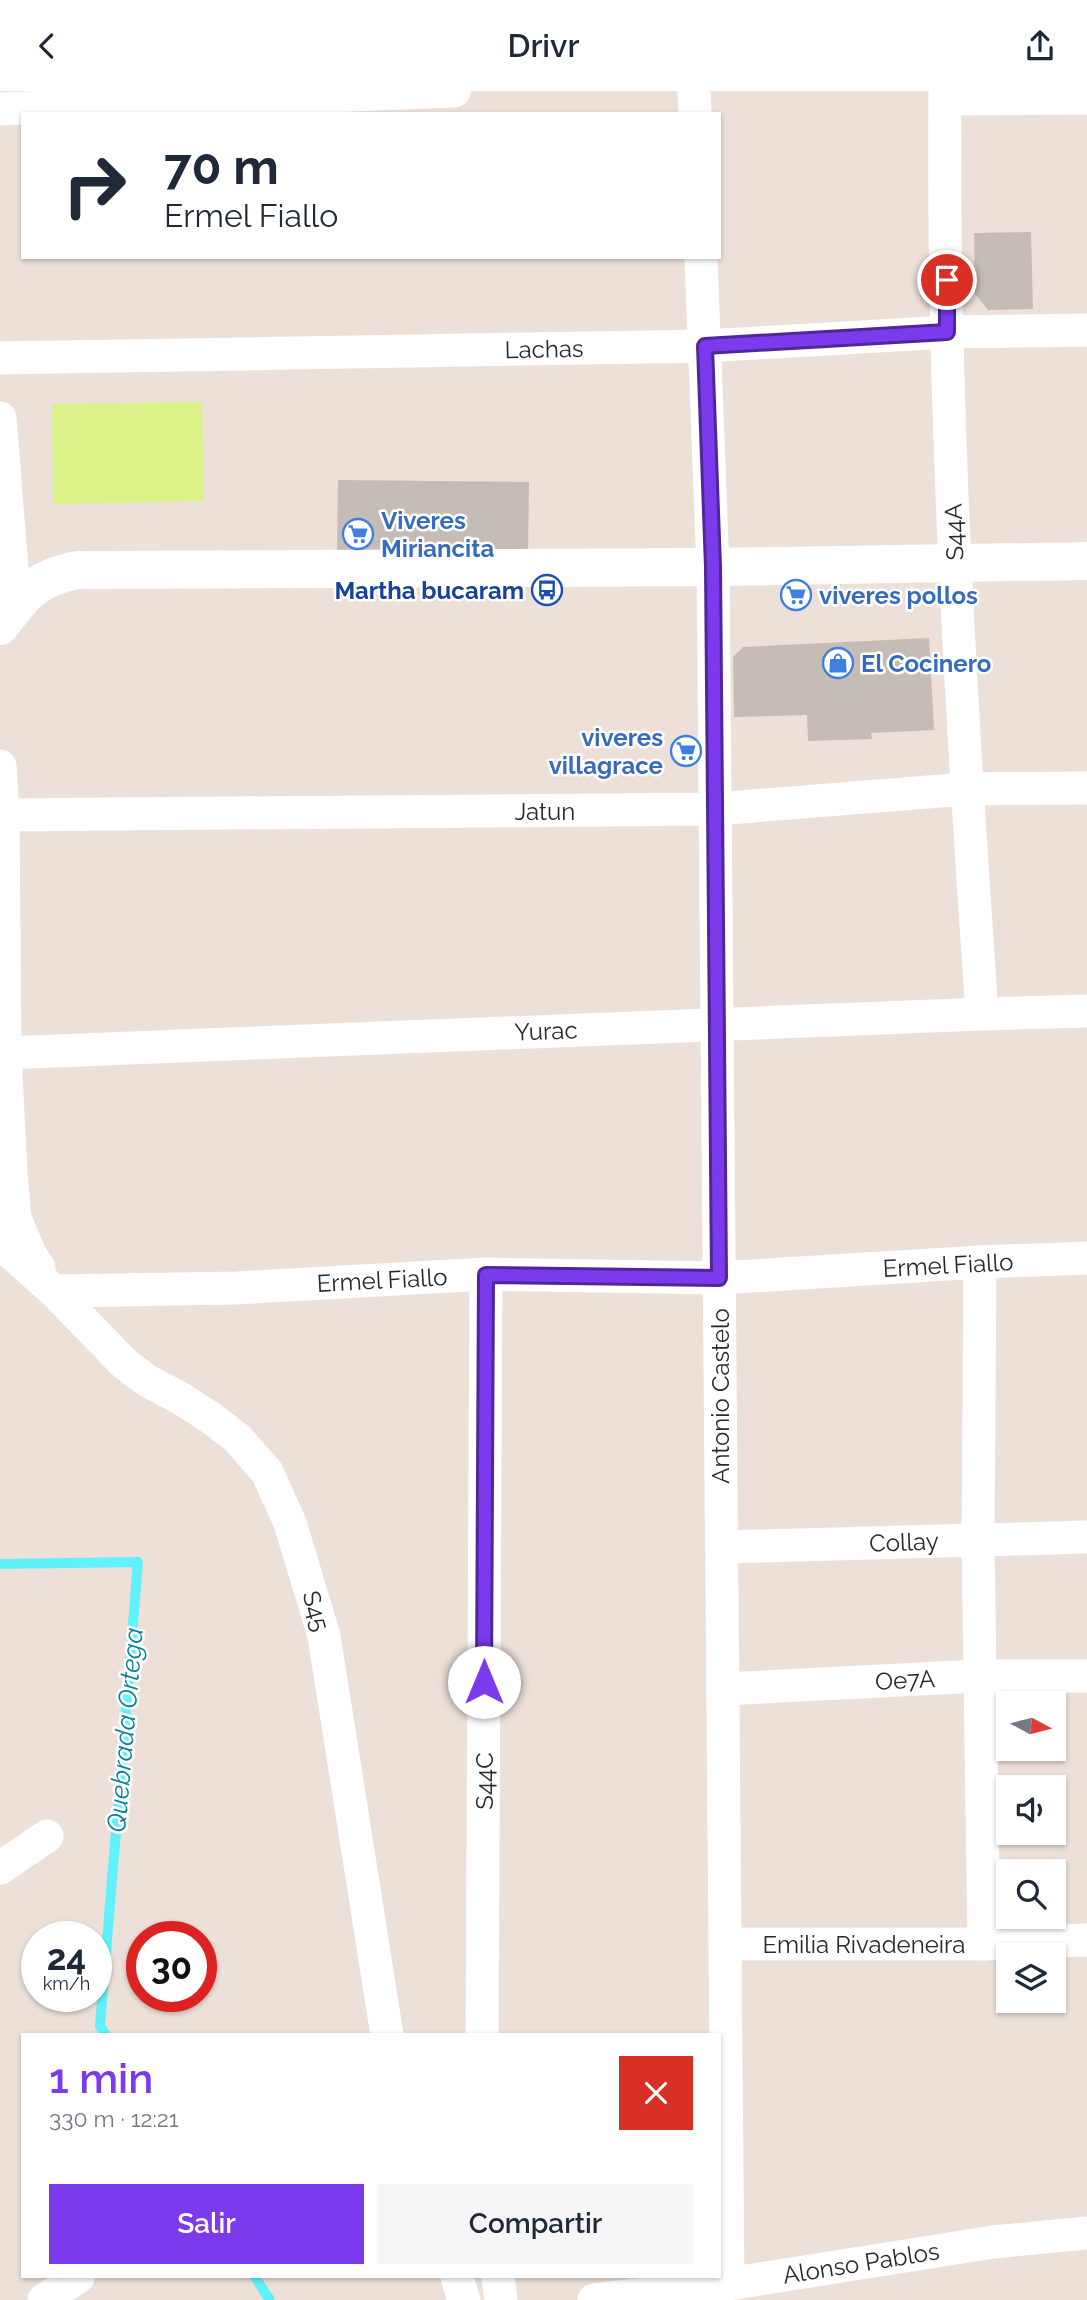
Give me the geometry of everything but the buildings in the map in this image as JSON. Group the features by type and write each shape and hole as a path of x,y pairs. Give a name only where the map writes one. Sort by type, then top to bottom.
{"street":[{"path":"0,109 454,91"},
{"path":"694,91 695,112"},
{"path":"945,95 1087,98"},
{"name":"S44A","path":"945,95 947,332 955,564 966,789 982,1014"},
{"name":"Antonio Castelo","path":"701,259 713,567 728,2284"},
{"name":"Lachas","path":"0,358 705,346 947,332 1087,330"},
{"path":"0,418 7,616"},
{"path":"7,616 36,584 54,575 77,570 713,567 1087,561"},
{"path":"0,767 3,815 5,1053 15,1219 30,1254 54,1290"},
{"name":"Jatun","path":"3,815 715,809 966,789 1087,788"},
{"name":"Yurac","path":"5,1053 1087,1011"},
{"path":"0,1243 54,1290"},
{"name":"Ermel Fiallo","path":"54,1290 236,1288 486,1275 719,1278 1087,1258"},
{"path":"980,1262 978,1540 984,1944"},
{"name":"S44C","path":"482,2033 486,1275"},
{"name":"S45","path":"54,1290 124,1363 146,1380 211,1418 237,1438 267,1472 290,1523 324,1636 387,2033"},
{"name":"Collay","path":"722,1547 1087,1537"},
{"name":"Oe7A","path":"723,1689 979,1676 1087,1676"},
{"path":"0,1868 47,1836"},
{"name":"Emilia Rivadeneira","path":"725,1944 984,1944 1087,1940"},
{"name":"Alonso Pablos","path":"594,2300 728,2284 993,2242 1087,2233"},
{"path":"44,2300 77,2278"},
{"path":"457,2278 464,2300"},
{"path":"498,2278 501,2300"}],"green space":[{"path":"202,402 204,501 53,504 52,404"}],"waterway":[{"name":"Quebrada Ortega","path":"0,1564 138,1562 100,2026 105,2033"},
{"name":"Quebrada Ortega","path":"256,2278 270,2300"}],"place":[{"name":"Viveres Miriancita","path":"358,534"},
{"name":"Martha bucaram","path":"547,590"},
{"name":"viveres pollos","path":"796,595"},
{"name":"El Cocinero","path":"838,663"},
{"name":"viveres villagrace","path":"686,751"}],"route":[{"path":"484,1682 486,1275 719,1278 713,567 705,346 947,332 947,280"}]}
